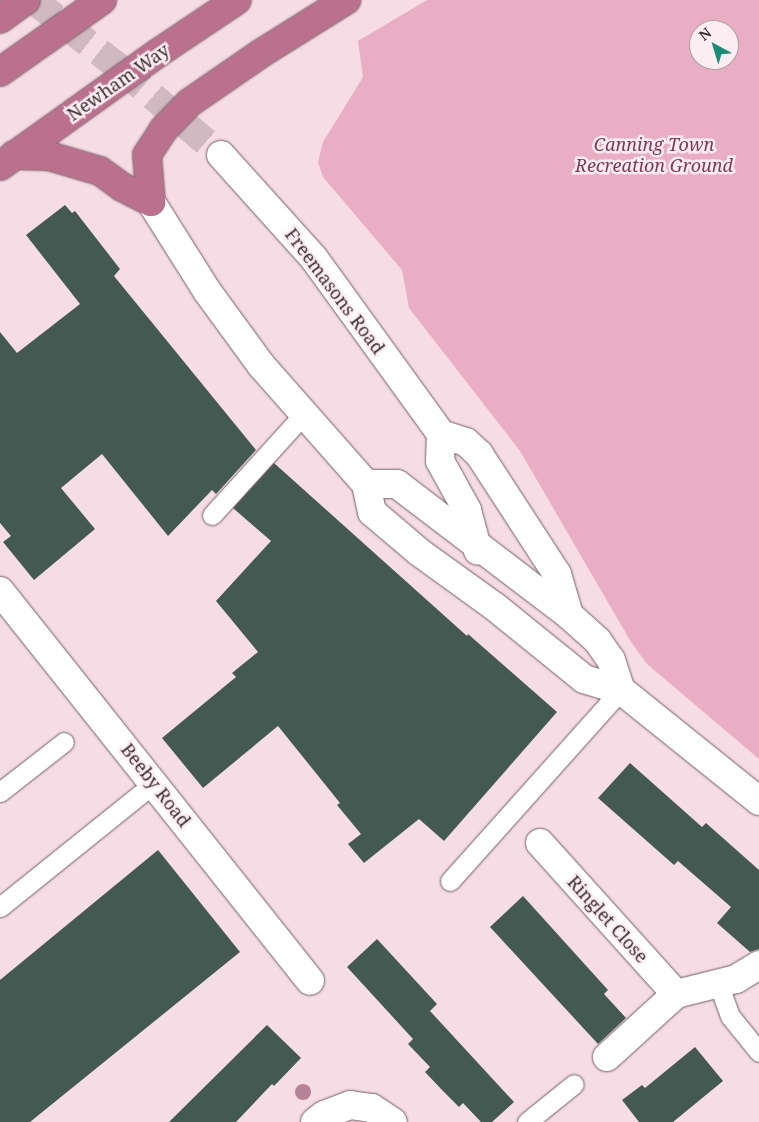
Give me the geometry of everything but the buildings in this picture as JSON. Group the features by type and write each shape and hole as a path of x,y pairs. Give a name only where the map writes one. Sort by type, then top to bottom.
{"highway":[{"path":"0,19 26,0"},
{"path":"0,72 102,0"},
{"name":"Newham Way","path":"7,161 237,0"},
{"path":"151,202 146,155 163,130 189,103 260,54 346,0"},
{"path":"7,161 50,156 100,171 122,188 151,202"}],"street":[{"name":"Freemasons Road","path":"221,155 313,257 441,434"},
{"path":"151,202 207,291 261,365 366,484 372,512 419,552 494,606 584,679 621,690 759,801"},
{"path":"494,606 468,510 440,461 441,434 466,442 489,468 557,574 569,614"},
{"path":"366,484 398,484 477,546 569,614 598,640 612,660 621,690"},
{"name":"Beeby Road","path":"0,591 310,981"},
{"name":"Ringlet Close","path":"540,843 676,994"},
{"path":"607,1057 676,994 736,979 759,965"},
{"path":"315,1122 324,1115 350,1105 372,1108 393,1122"}],"lane":[{"path":"212,515 304,414"},
{"path":"450,881 621,690"},
{"path":"0,792 64,742"},
{"path":"0,907 154,783"},
{"path":"718,983 730,1016 759,1052"},
{"path":"527,1122 574,1084"}],"green space":[{"name":"Canning Town Recreation Ground","path":"427,0 759,0 759,759 647,664 631,642 520,451 409,308 402,270 323,177 318,162 323,142 363,77 358,41"}],"tunnel":[{"path":"33,0 121,69 221,155"}]}
